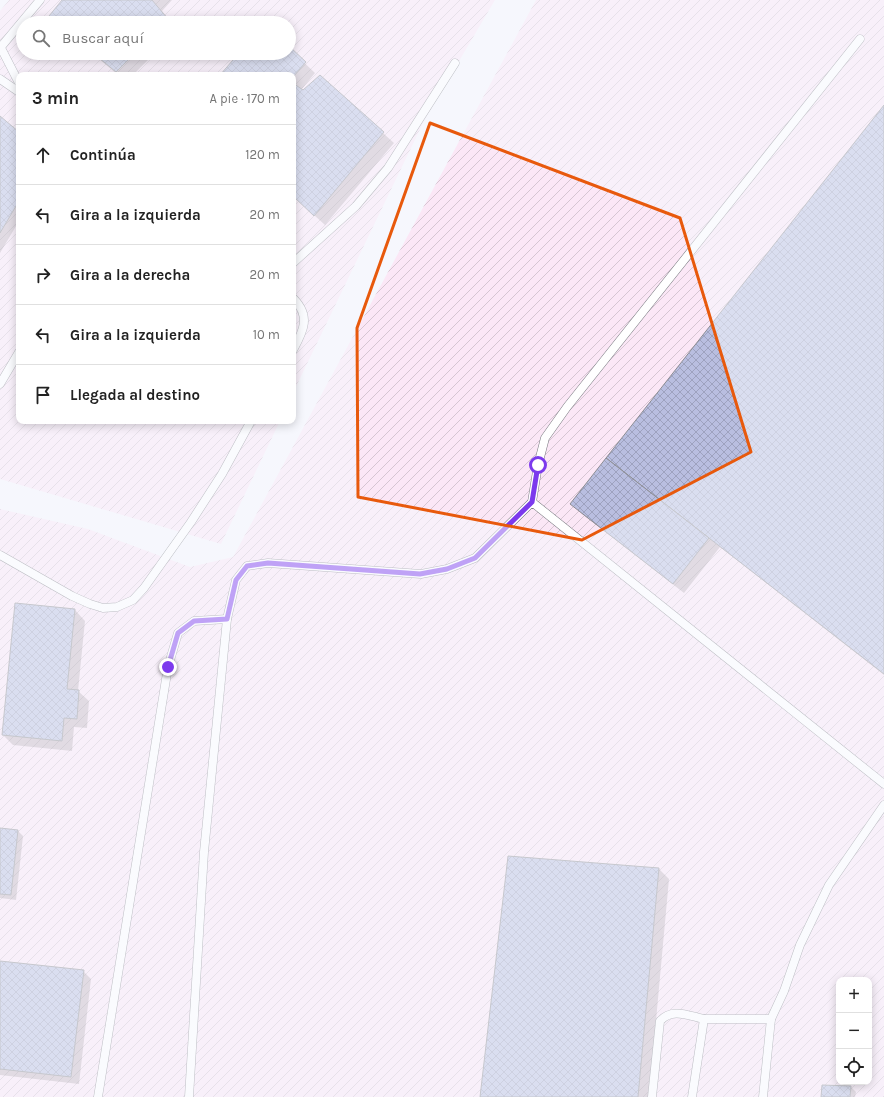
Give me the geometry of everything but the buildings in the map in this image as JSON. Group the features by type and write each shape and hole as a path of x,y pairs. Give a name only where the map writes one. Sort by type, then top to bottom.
{"lane":[{"path":"26,16 40,0"},
{"path":"16,28 0,47 16,77"},
{"path":"189,1097 204,852 227,619 236,580 247,566 268,563 420,574 447,569 475,558 532,502 538,465 546,438 567,408 860,39"},
{"path":"296,260 356,206 388,168 455,62"},
{"path":"0,79 16,90"},
{"path":"296,301 302,308 305,322 296,344"},
{"path":"0,384 16,357"},
{"path":"0,555 72,596 90,604 103,608 117,607 133,600 144,588 199,510 222,474 249,424"},
{"path":"532,502 884,784"},
{"path":"98,1097 168,667 178,633 194,621 227,619"},
{"path":"763,1097 771,1019 784,991 800,945 829,885 884,805"},
{"path":"652,1097 660,1021 665,1015 674,1013 704,1019 771,1019"},
{"path":"692,1097 704,1019"}],"highlighted area":[{"path":"430,123 680,218 751,452 582,540 358,497 357,328"}],"shaded area":[{"path":"9,0 495,0 425,119 296,387 296,72 16,72 16,424 279,424 221,544 0,479 0,11"},
{"path":"536,0 884,0 884,1097 0,1097 0,509 88,529 190,567 233,557"}],"route":[{"path":"168,667 178,633 194,621 227,619 236,580 247,566 268,563 420,574 447,569 475,558 532,502 538,465"}]}
